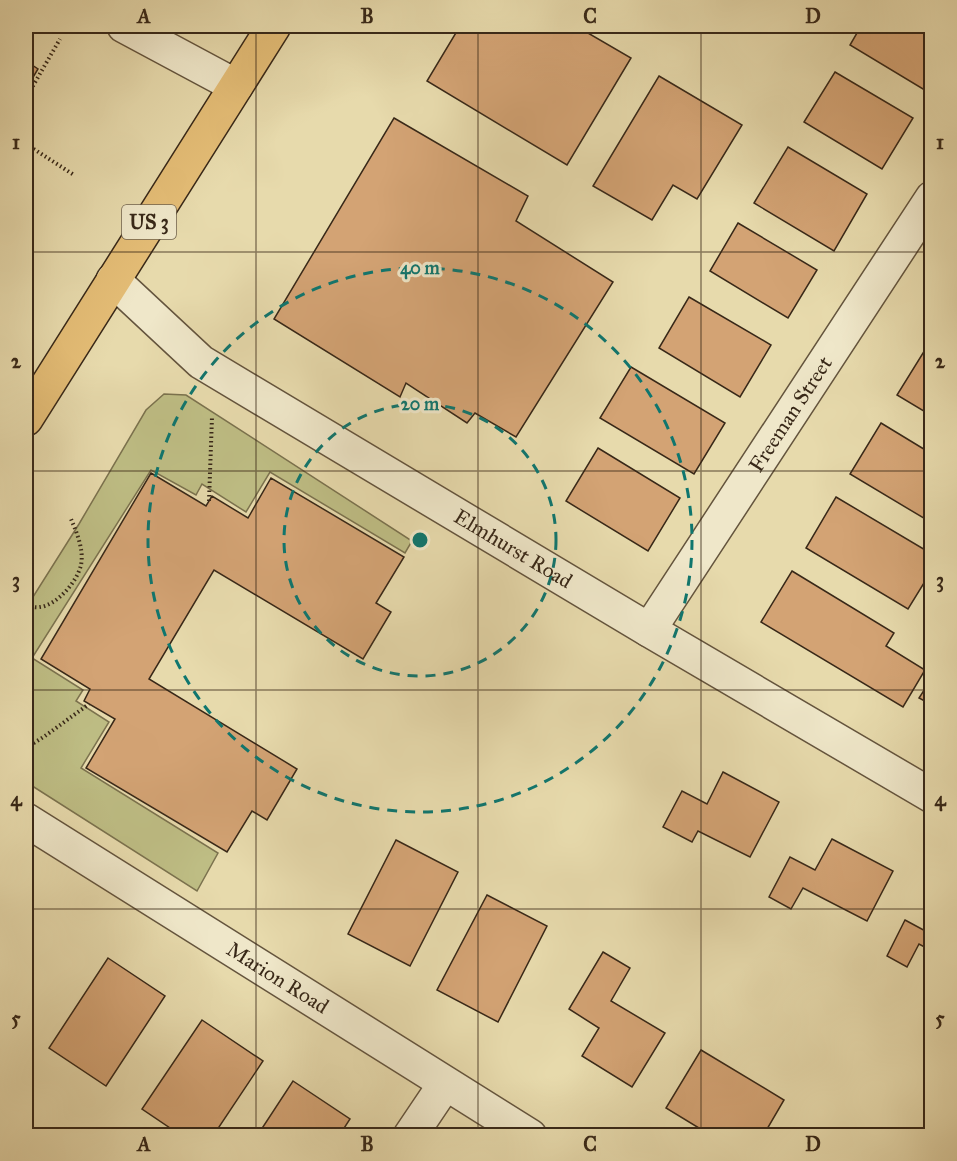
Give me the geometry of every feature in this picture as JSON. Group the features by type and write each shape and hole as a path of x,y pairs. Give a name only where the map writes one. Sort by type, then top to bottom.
{"highway":[{"name":"US 3","path":"26,419 274,26"}],"street":[{"path":"124,26 236,86"},
{"name":"Freeman Street","path":"649,630 932,198"},
{"name":"Elmhurst Road","path":"113,280 201,362 932,796"},
{"name":"Marion Road","path":"26,820 530,1136"},
{"path":"410,1136 445,1084"}],"path":[{"path":"26,98 60,39"},
{"path":"26,144 74,175"},
{"path":"209,501 212,407"},
{"path":"26,606 39,608 57,600 74,579 81,565 79,538 71,519"},
{"path":"26,748 89,704"}],"shaded area":[{"path":"164,394 186,395 412,541 405,553 270,472 246,512 202,484 196,495 151,470 32,658 83,690 76,701 109,722 81,768 218,853 197,891 26,782 26,608 146,410"}],"building":[{"path":"460,26 576,26 631,58 567,165 427,81"},
{"path":"861,26 932,27 932,87 928,92 850,45"},
{"path":"26,61 38,69 26,89"},
{"path":"835,72 913,118 882,169 804,122"},
{"path":"659,76 742,125 697,199 673,185 652,220 593,186"},
{"path":"394,118 528,196 516,221 613,282 516,437 475,413 467,423 406,383 400,397 274,319"},
{"path":"788,147 867,194 834,251 754,203"},
{"path":"738,223 817,270 788,318 710,271"},
{"path":"689,297 771,345 740,397 659,348"},
{"path":"928,345 932,347 932,416 897,395"},
{"path":"631,367 725,423 694,474 600,418"},
{"path":"881,423 932,454 932,523 850,474"},
{"path":"598,448 680,498 648,551 566,501"},
{"path":"151,473 206,506 212,496 248,518 271,478 404,557 376,603 391,612 363,659 214,570 149,679 297,769 267,820 252,811 227,852 86,768 115,719 84,701 90,689 41,659"},
{"path":"836,497 932,554 932,570 908,609 806,548"},
{"path":"792,571 894,633 886,646 925,670 903,707 761,622"},
{"path":"932,678 932,705 919,698"},
{"path":"723,772 779,802 750,857 698,831 692,842 663,827 682,791 707,804"},
{"path":"832,839 893,871 867,921 803,888 791,909 769,897 790,857 815,870"},
{"path":"396,840 458,872 410,966 348,934"},
{"path":"487,895 547,926 498,1022 437,990"},
{"path":"905,920 929,933 932,928 932,951 919,944 907,967 887,956"},
{"path":"603,952 630,968 611,1001 665,1033 632,1087 582,1056 599,1028 569,1009"},
{"path":"108,958 165,996 106,1086 49,1048"},
{"path":"202,1020 263,1061 213,1136 182,1136 142,1109"},
{"path":"701,1050 784,1100 763,1136 712,1136 666,1108"},
{"path":"293,1081 350,1119 339,1136 257,1136"}]}
